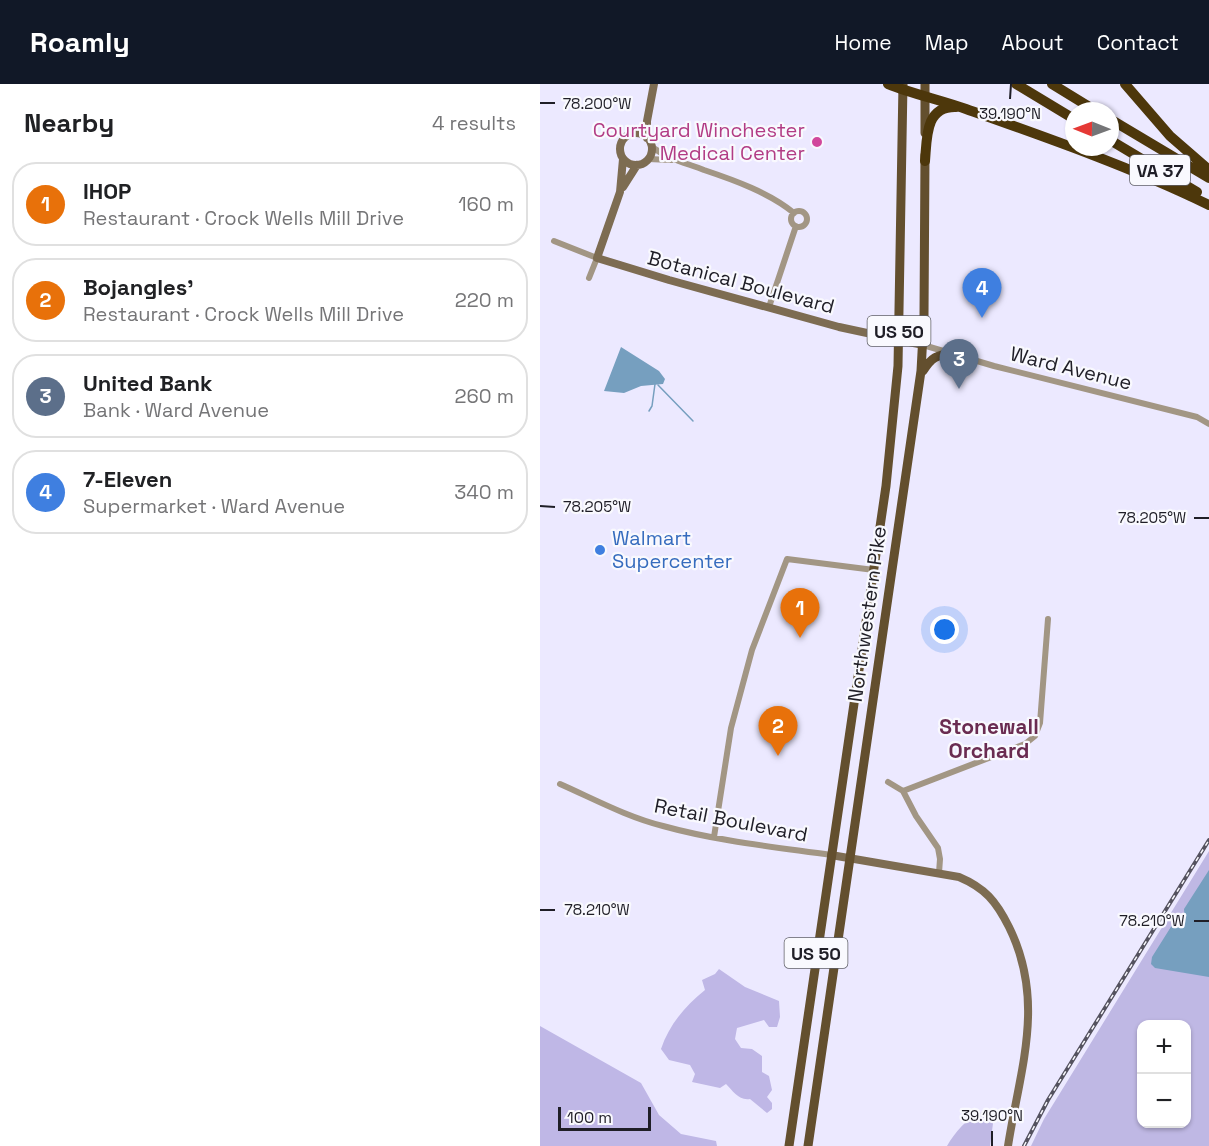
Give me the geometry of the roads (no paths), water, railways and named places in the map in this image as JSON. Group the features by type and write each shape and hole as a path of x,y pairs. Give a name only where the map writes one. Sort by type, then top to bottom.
{"highway":[{"path":"888,84 925,89 967,109 1129,169 1209,205"},
{"path":"1016,84 1065,114"},
{"path":"1052,84 1081,102"},
{"path":"1125,84 1170,136 1209,170"},
{"path":"925,161 928,130 932,117 945,108 967,109"},
{"name":"VA 37","path":"1119,124 1209,178"},
{"name":"VA 37","path":"1119,145 1209,200"}],"main road":[{"name":"Northwestern Pike","path":"789,1146 874,570 894,416 899,340 903,87"},
{"name":"Northwestern Pike","path":"808,1146 920,376 923,345 925,89"},
{"path":"920,376 934,357 941,354 953,354"},
{"path":"874,570 884,576 888,591"}],"street":[{"path":"647,138 647,121 654,84"},
{"path":"620,192 623,159 621,143 639,126 650,104"},
{"path":"632,133 643,134 652,147 678,161 727,178 794,213 801,211 805,213 807,218 804,225 796,226"},
{"path":"648,159 652,147"},
{"path":"623,159 637,165"},
{"path":"589,278 620,192 637,165 648,159 678,161"},
{"path":"769,307 796,226 792,219 794,213"},
{"name":"Botanical Boulevard","path":"554,241 640,272 839,327 923,345"},
{"name":"Ward Avenue","path":"923,345 1197,417 1209,424"},
{"path":"714,837 731,728 752,650 787,559 874,570"},
{"path":"903,791 1025,744 1035,736 1040,723 1048,619"},
{"path":"888,782 903,791 916,816 938,848 939,873"},
{"name":"Retail Boulevard","path":"561,784 637,818 662,826 714,837 831,855"},
{"path":"831,855 959,877 976,885 998,906 1013,935 1024,967 1029,1001 1028,1039 1008,1146"}],"water":[{"path":"621,347 659,371 665,379 663,384 641,386 624,393 604,391"},
{"path":"1209,870 1209,977 1155,968 1151,964 1152,957 1174,922 1180,923 1184,920 1184,909"}],"waterway":[{"path":"649,411 652,406 655,384"},
{"path":"658,385 693,421"}],"railway":[{"path":"1024,1146 1048,1100 1209,840"}],"place":[{"name":"Courtyard Winchester Medical Center","path":"817,142"},
{"name":"7-Eleven","path":"982,318"},
{"name":"United Bank","path":"959,389"},
{"name":"Walmart Supercenter","path":"600,550"},
{"name":"IHOP","path":"800,638"},
{"name":"Bojangles'","path":"778,756"}],"district":[{"name":"Stonewall Orchard","path":"989,738"}]}
